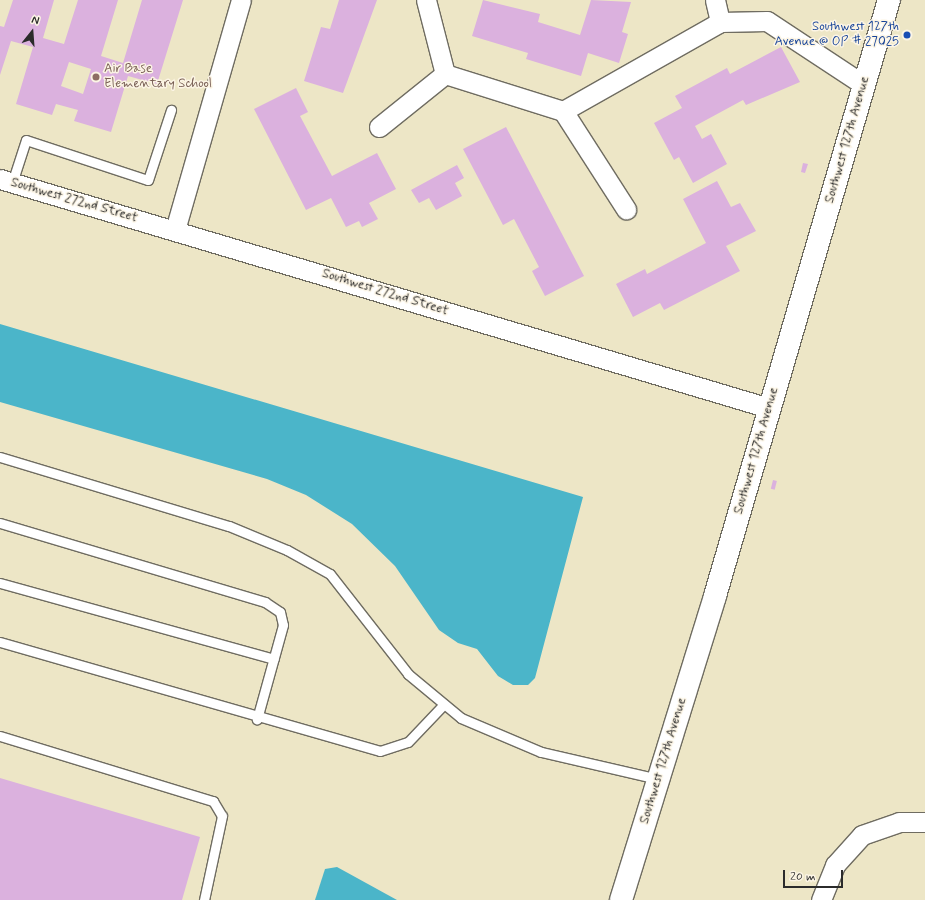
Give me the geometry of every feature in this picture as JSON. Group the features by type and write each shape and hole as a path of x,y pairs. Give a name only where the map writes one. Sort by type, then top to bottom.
{"main road":[{"name":"Southwest 127th Avenue","path":"621,900 770,408 889,0"}],"street":[{"path":"175,230 241,0"},
{"path":"426,0 445,74"},
{"path":"715,0 720,22"},
{"path":"563,110 720,22 767,21 864,85"},
{"path":"445,74 563,110 626,209"},
{"path":"379,127 445,74"},
{"name":"Southwest 272nd Street","path":"6,181 770,408"},
{"path":"821,900 835,865 848,847 877,827 925,822"}],"lane":[{"path":"6,181 26,140 148,180 171,110"},
{"path":"0,457 229,526 287,550 330,574 408,674 461,718 541,752 658,779"},
{"path":"0,523 265,602 280,612 283,625 257,719"},
{"path":"0,583 274,660"},
{"path":"0,642 257,719 380,751 408,742 444,704"},
{"path":"0,736 213,801 222,816 204,900"}],"water":[{"path":"0,324 583,497 535,678 528,685 513,685 498,676 477,649 458,643 439,630 395,566 352,524 306,495 267,479 0,402"},
{"path":"337,867 397,900 315,900 325,869"}],"building":[{"path":"13,0 54,0 43,38 64,44 78,0 118,0 101,56 123,63 142,0 183,0 157,84 128,76 111,132 74,121 78,110 56,104 52,115 16,104 33,47 11,41 0,75 0,26 4,27","holes":["69,62 91,69 83,94 61,86"]},
{"path":"339,0 377,0 343,93 304,81 321,27 330,29"},
{"path":"483,0 540,14 538,22 580,35 591,0 631,2 622,32 628,34 619,63 588,53 581,76 526,59 528,53 472,36"},
{"path":"781,47 800,82 746,105 743,100 695,126 702,139 711,134 727,164 693,183 679,157 674,160 654,123 682,108 675,96 727,68 730,74"},
{"path":"296,88 308,112 300,116 332,176 377,153 396,189 369,203 378,219 362,227 359,221 346,227 331,198 306,210 254,109"},
{"path":"506,127 584,276 545,296 532,271 539,267 514,219 503,225 463,149"},
{"path":"803,163 808,164 805,173 801,172"},
{"path":"457,165 464,178 455,183 462,196 436,210 429,198 419,203 411,190"},
{"path":"717,181 731,207 740,203 756,231 726,246 740,271 664,310 660,303 633,317 616,284 645,269 647,274 706,243 683,199"},
{"path":"773,480 777,481 775,490 771,489"},
{"path":"0,778 200,837 182,900 0,900"}],"place":[{"name":"Southwest 127th Avenue @ OP # 27025","path":"907,35"},
{"name":"Air Base Elementary School","path":"96,77"}]}
